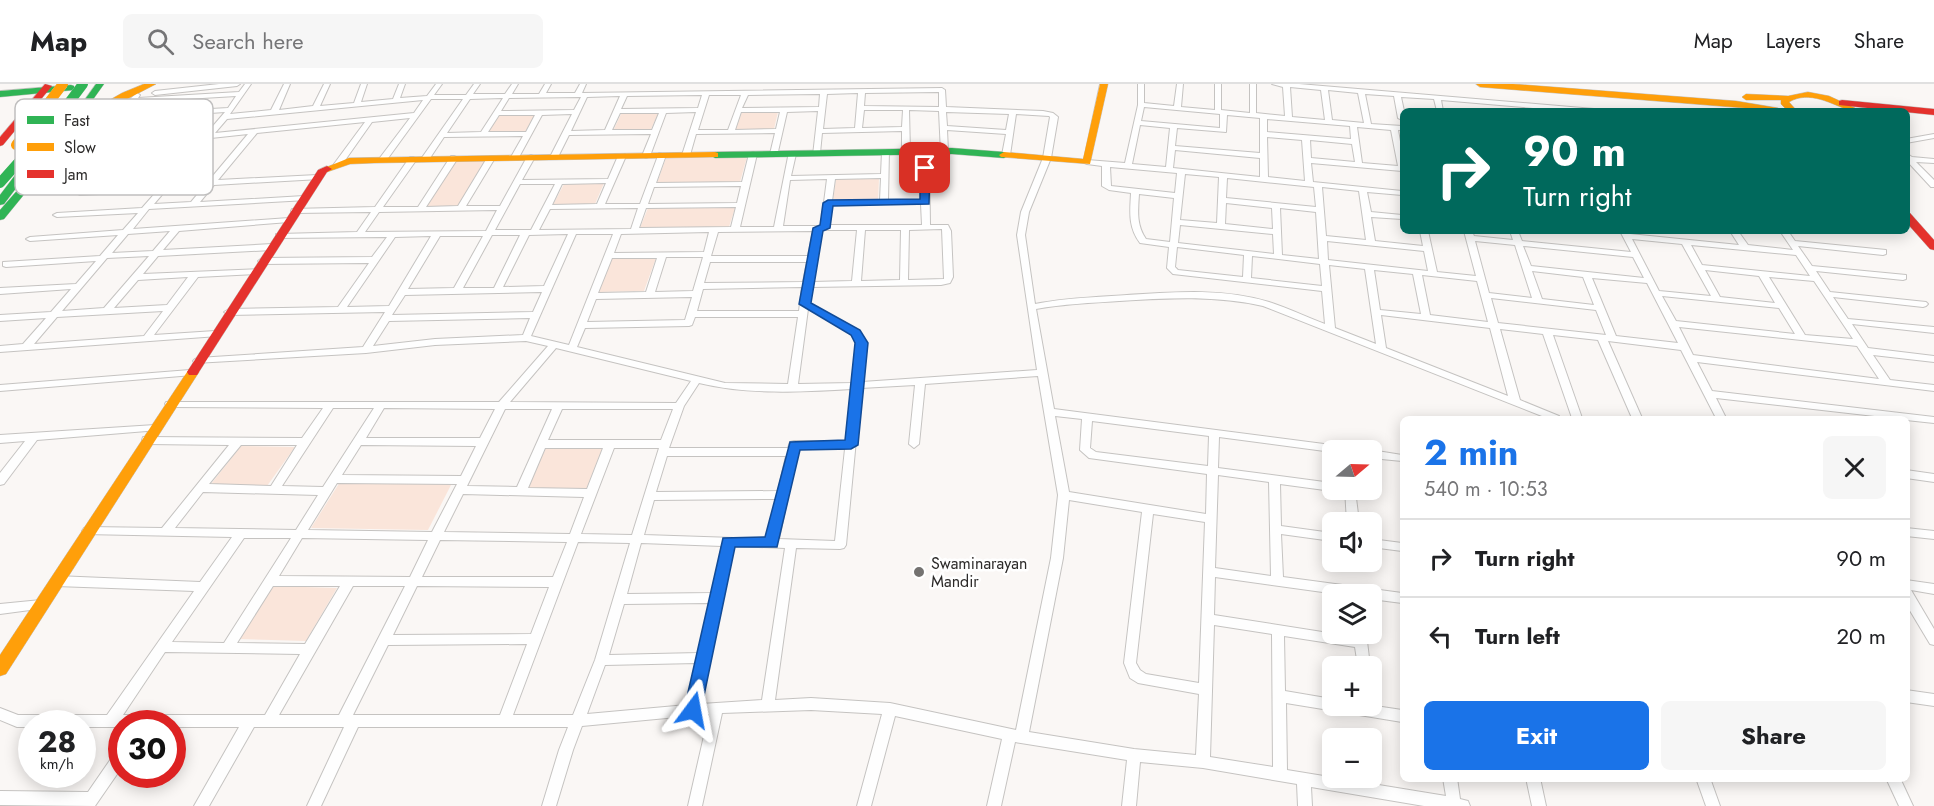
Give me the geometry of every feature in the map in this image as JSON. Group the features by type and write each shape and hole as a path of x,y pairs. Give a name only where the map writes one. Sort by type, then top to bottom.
{"main road":[{"path":"0,85 16,84"},
{"path":"71,99 83,84"},
{"path":"0,94 101,84"},
{"path":"90,99 101,84"},
{"path":"127,99 152,84"},
{"path":"0,669 323,170 338,164 383,159 944,151 1087,162 1104,84"},
{"path":"1480,84 1736,104 1760,108"},
{"path":"1572,84 1821,97 1848,107 1865,108"},
{"path":"1789,84 1794,97"},
{"path":"42,99 54,87"},
{"path":"1910,111 1934,112"},
{"path":"1910,118 1934,120"},
{"path":"0,143 15,127"},
{"path":"0,164 15,143"},
{"path":"0,183 15,166"},
{"path":"0,202 15,185"},
{"path":"0,217 19,195"},
{"path":"1910,205 1934,232"},
{"path":"1910,220 1934,247"}],"street":[{"path":"132,99 134,96 237,84"},
{"path":"213,130 248,84"},
{"path":"274,112 287,84"},
{"path":"316,108 327,84"},
{"path":"357,105 364,84"},
{"path":"396,101 402,84"},
{"path":"383,159 440,84"},
{"path":"359,235 419,159 442,135 477,84"},
{"path":"483,134 514,84"},
{"path":"541,96 548,84"},
{"path":"554,157 577,112 583,84"},
{"path":"607,133 617,111 621,84"},
{"path":"653,94 657,84"},
{"path":"687,94 691,84"},
{"path":"724,93 726,84"},
{"path":"761,93 763,84"},
{"path":"1128,166 1139,123 1141,84"},
{"path":"1177,108 1180,84"},
{"path":"1218,84 1223,130 1222,152"},
{"path":"1253,84 1253,115"},
{"path":"1275,84 1531,108"},
{"path":"1286,85 1289,118"},
{"path":"213,114 274,112 429,98 761,93 800,88 824,92 834,88 942,87 944,151"},
{"path":"1324,88 1329,122"},
{"path":"858,130 860,108 866,89"},
{"path":"1361,91 1368,125"},
{"path":"816,153 824,92"},
{"path":"686,155 706,93"},
{"path":"731,132 745,93"},
{"path":"134,96 240,94"},
{"path":"1397,94 1400,108"},
{"path":"1437,98 1439,108"},
{"path":"1474,101 1477,108"},
{"path":"1141,105 1398,128 1400,146"},
{"path":"860,108 1013,111 1051,114 1054,117 1047,158 1025,212 1021,235 1031,307 1064,495 1057,558 1015,736 994,806"},
{"path":"906,108 906,152"},
{"path":"774,154 784,109"},
{"path":"738,110 822,109"},
{"path":"617,111 701,110"},
{"path":"646,156 663,111"},
{"path":"1006,155 1013,111"},
{"path":"496,113 577,112"},
{"path":"515,158 540,113"},
{"path":"213,136 416,115"},
{"path":"1263,116 1264,180"},
{"path":"338,164 370,120"},
{"path":"1139,123 1223,130"},
{"path":"1353,124 1359,165"},
{"path":"1169,171 1174,126"},
{"path":"943,128 1010,132"},
{"path":"819,131 906,129"},
{"path":"694,132 779,131"},
{"path":"213,181 254,132"},
{"path":"566,133 655,132"},
{"path":"442,135 528,134"},
{"path":"1263,134 1355,142"},
{"path":"1910,140 1933,137"},
{"path":"1306,138 1308,160 1320,210 1330,329"},
{"path":"1172,148 1264,156"},
{"path":"884,202 886,152"},
{"path":"925,152 926,226"},
{"path":"735,229 753,154"},
{"path":"778,229 792,154"},
{"path":"634,231 662,155"},
{"path":"600,207 622,156"},
{"path":"457,291 531,157"},
{"path":"1910,157 1934,161"},
{"path":"420,210 454,158"},
{"path":"460,209 491,158"},
{"path":"1910,159 1930,177 1934,185"},
{"path":"1308,160 1400,169"},
{"path":"1087,162 1400,193"},
{"path":"1106,164 1106,186 1113,189 1179,196"},
{"path":"1181,172 1171,268 1176,272 1327,290"},
{"path":"787,178 885,176"},
{"path":"1221,226 1223,176"},
{"path":"213,183 317,177"},
{"path":"793,387 807,285 828,203 831,177"},
{"path":"497,290 560,181"},
{"path":"517,182 611,181"},
{"path":"651,185 746,184"},
{"path":"1363,189 1371,243"},
{"path":"1135,192 1133,219 1135,232 1143,242 1481,279"},
{"path":"26,347 157,195"},
{"path":"194,204 201,195"},
{"path":"57,215 304,198"},
{"path":"1222,200 1320,210"},
{"path":"828,203 926,202"},
{"path":"547,207 740,205"},
{"path":"1276,205 1278,257"},
{"path":"30,239 176,229 292,216 377,210 502,208"},
{"path":"1367,214 1400,218"},
{"path":"1176,222 1277,232"},
{"path":"6,264 359,235 926,226 941,226 947,231 949,277 941,282 807,285 698,290 650,295 593,296"},
{"path":"856,284 861,227"},
{"path":"904,283 905,227"},
{"path":"107,311 176,229"},
{"path":"582,325 689,323 714,230"},
{"path":"572,349 618,231"},
{"path":"526,338 573,232"},
{"path":"366,350 437,234"},
{"path":"1425,234 1433,274"},
{"path":"1515,234 1538,301"},
{"path":"1626,234 1690,243 1799,253"},
{"path":"1626,234 1720,416"},
{"path":"1688,234 1699,267 1717,299"},
{"path":"1736,234 1746,248"},
{"path":"1786,234 1887,383"},
{"path":"341,310 392,235"},
{"path":"1515,402 1469,235 1518,243 1637,255"},
{"path":"1322,238 1428,249"},
{"path":"1792,243 1883,252"},
{"path":"1248,254 1248,281"},
{"path":"650,295 662,255"},
{"path":"608,256 813,259"},
{"path":"136,277 195,274 259,266 375,260"},
{"path":"1369,267 1381,349"},
{"path":"1699,267 1816,279"},
{"path":"1527,268 1651,281"},
{"path":"1809,268 1903,277"},
{"path":"1417,272 1426,318"},
{"path":"1762,273 1802,337"},
{"path":"147,338 195,274"},
{"path":"1586,275 1600,308 1607,338 1636,416"},
{"path":"0,291 79,286"},
{"path":"402,292 548,289"},
{"path":"1031,307 1059,302 1183,293 1235,296 1266,304 1551,416"},
{"path":"1657,293 1782,306"},
{"path":"1827,294 1923,304"},
{"path":"1485,295 1600,308"},
{"path":"0,318 169,308"},
{"path":"88,531 840,544 858,385 861,343 859,337 804,309 691,314"},
{"path":"229,312 341,310 388,314 536,315"},
{"path":"1376,312 1684,346"},
{"path":"1845,321 1934,330"},
{"path":"1673,324 1802,337 1934,359"},
{"path":"1546,331 1576,416"},
{"path":"0,349 215,334"},
{"path":"198,361 366,350 435,342 526,338 725,386 858,385 1042,373"},
{"path":"314,806 384,640 502,405 554,345"},
{"path":"1690,358 1934,388"},
{"path":"0,388 190,373"},
{"path":"549,806 601,660 664,448 679,406 697,379"},
{"path":"914,444 920,381"},
{"path":"1709,394 1899,416"},
{"path":"170,405 679,406"},
{"path":"274,490 330,405"},
{"path":"227,648 381,405"},
{"path":"521,491 559,405"},
{"path":"1051,412 1322,447"},
{"path":"1088,417 1084,447 1088,453 1322,486"},
{"path":"1910,417 1934,420"},
{"path":"1203,762 1214,433"},
{"path":"0,439 34,436 151,434 238,441 305,442"},
{"path":"0,481 34,436"},
{"path":"165,532 238,441"},
{"path":"358,441 483,442"},
{"path":"542,444 610,444 792,452"},
{"path":"504,721 610,444"},
{"path":"772,543 794,445 851,445"},
{"path":"1382,456 1400,461"},
{"path":"1910,475 1934,478"},
{"path":"334,479 592,494"},
{"path":"1274,479 1277,581"},
{"path":"200,488 327,491"},
{"path":"650,496 782,495"},
{"path":"1064,495 1211,519"},
{"path":"1148,509 1130,663 1135,674 1143,679 1205,690"},
{"path":"1275,529 1322,536"},
{"path":"1910,532 1934,535"},
{"path":"119,710 240,534"},
{"path":"693,710 729,542"},
{"path":"768,706 792,543"},
{"path":"1382,544 1400,547"},
{"path":"1209,572 1322,588"},
{"path":"56,581 204,587"},
{"path":"270,581 558,582"},
{"path":"269,722 349,582"},
{"path":"1910,586 1934,589"},
{"path":"1382,596 1400,598"},
{"path":"619,599 718,598"},
{"path":"1910,600 1934,640"},
{"path":"0,609 41,605"},
{"path":"1208,619 1322,634"},
{"path":"1278,630 1280,775"},
{"path":"384,640 536,639"},
{"path":"162,647 309,649"},
{"path":"601,660 704,658"},
{"path":"1279,696 1322,703"},
{"path":"1910,697 1934,700"},
{"path":"186,722 578,721 717,708 811,704 890,709 1015,736 1134,755 1203,762 1304,779 1412,802 1458,805 1451,782"},
{"path":"695,806 717,708"},
{"path":"864,806 890,709"},
{"path":"1382,711 1400,716"},
{"path":"0,714 17,721 108,722"},
{"path":"201,806 249,721"},
{"path":"1129,806 1134,755"},
{"path":"0,798 90,802 108,775"},
{"path":"1304,779 1305,806"},
{"path":"1534,782 1539,806"},
{"path":"1704,782 1713,806"},
{"path":"1895,782 1906,806"}],"shaded area":[{"path":"622,112 659,112 651,129 614,129"},
{"path":"742,112 778,112 774,129 736,129"},
{"path":"499,115 536,115 525,132 487,132"},
{"path":"747,157 740,182 657,183 666,158"},
{"path":"455,161 485,161 457,207 426,207"},
{"path":"879,178 878,201 833,201 836,179"},
{"path":"604,183 595,204 553,205 564,184"},
{"path":"648,208 735,208 729,227 640,228"},
{"path":"656,258 644,291 598,292 611,259"},
{"path":"241,446 295,447 267,486 211,484"},
{"path":"546,448 602,449 586,490 527,488"},
{"path":"340,482 452,483 428,530 311,528"},
{"path":"273,586 337,588 306,641 239,639"}],"traffic: fast":[{"path":"72,99 83,84"},
{"path":"89,99 100,84"},
{"path":"0,94 71,88"},
{"path":"715,155 952,151 1004,155"},
{"path":"0,183 15,166"},
{"path":"0,202 15,183"},
{"path":"0,217 19,195"}],"traffic: slow":[{"path":"51,99 63,84"},
{"path":"118,99 152,84"},
{"path":"1004,155 1087,162 1104,84"},
{"path":"1480,84 1736,104 1760,108"},
{"path":"1790,108 1784,102 1799,95 1826,98 1851,108"},
{"path":"1746,97 1786,98"},
{"path":"327,169 349,161 374,160 715,155"},
{"path":"0,669 193,372"}],"traffic: jam":[{"path":"37,99 48,86"},
{"path":"1842,103 1893,108"},
{"path":"1910,110 1934,112"},
{"path":"0,143 15,125"},
{"path":"193,372 323,170 327,169"},
{"path":"1910,220 1934,247"}],"place":[{"name":"Swaminarayan Mandir","path":"919,572"}],"route":[{"path":"693,710 729,542 772,543 794,445 851,445 861,343 855,332 805,304 818,228 825,228 828,203 926,202 925,168"}]}
